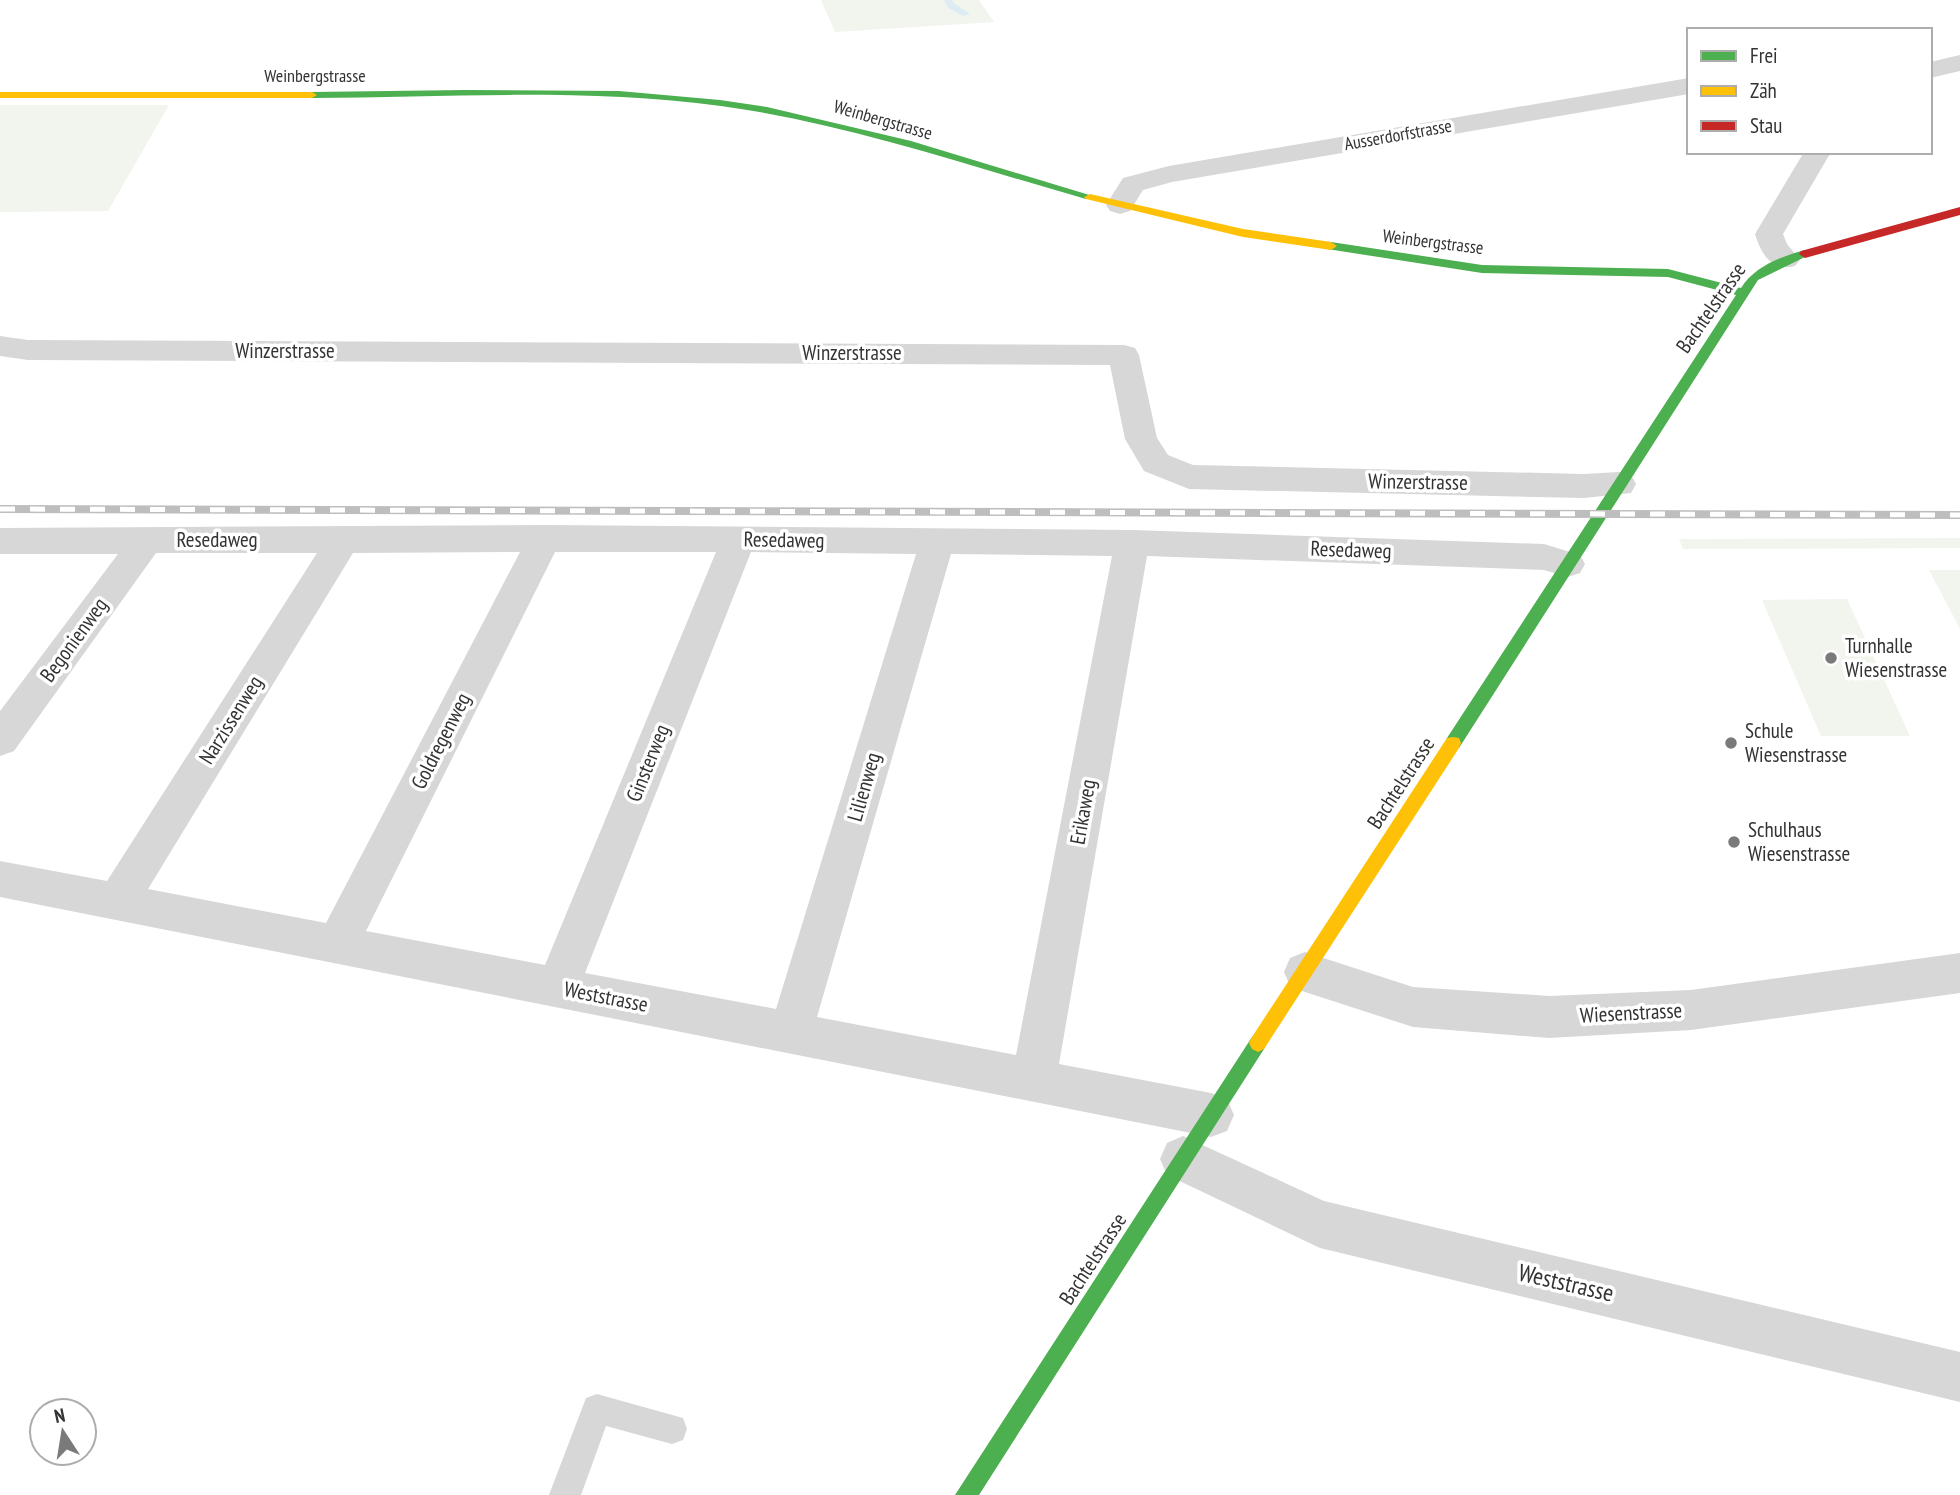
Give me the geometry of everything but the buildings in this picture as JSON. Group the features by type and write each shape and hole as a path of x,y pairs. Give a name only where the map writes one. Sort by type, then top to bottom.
{"street":[{"path":"1932,70 1960,63"},
{"name":"Ausserdorfstrasse","path":"1120,205 1133,184 1169,174 1687,86"},
{"name":"Weinbergstrasse","path":"0,95 620,95 719,103 798,116 1120,205 1243,233 1482,269 1668,272 1742,293"},
{"path":"1785,260 1773,247 1769,234 1817,154"},
{"name":"Bachtelstrasse","path":"967,1495 1754,277 1785,260 1960,211"},
{"name":"Winzerstrasse","path":"0,346 28,350 1124,355 1141,439 1156,463 1189,477 1593,486 1619,484"},
{"name":"Resedaweg","path":"0,541 545,538 1132,543 1545,557 1568,564"},
{"name":"Goldregenweg","path":"337,945 545,538"},
{"name":"Narzissenweg","path":"117,902 344,539"},
{"name":"Ginsterweg","path":"557,988 740,539"},
{"name":"Begonienweg","path":"0,740 148,540"},
{"name":"Lilienweg","path":"791,1033 937,541"},
{"name":"Erikaweg","path":"1034,1081 1132,543"},
{"name":"Weststrasse","path":"0,879 1211,1115"},
{"name":"Wiesenstrasse","path":"1305,972 1413,1007 1549,1017 1691,1010 1960,973"},
{"name":"Weststrasse","path":"1183,1158 1320,1224 1960,1377"}],"lane":[{"path":"565,1495 597,1409 672,1429"}],"shaded area":[{"path":"821,0 979,0 994,22 835,32"},
{"path":"0,105 169,105 108,211 0,212"},
{"path":"1960,538 1960,548 1683,549 1679,539"},
{"path":"1929,570 1960,570 1960,629"},
{"name":"Turnhalle Wiesenstrasse","path":"1847,599 1910,736 1821,736 1762,600"}],"waterway":[{"path":"948,0 951,6 966,14"}],"railway":[{"path":"0,509 1960,515"}],"traffic: fast":[{"path":"312,95 568,93 720,103 861,131 1090,197"},
{"path":"1331,246 1482,269 1668,273 1743,293"},
{"path":"1453,743 1754,277 1785,260 1805,254"},
{"path":"966,1495 1258,1043"}],"traffic: slow":[{"path":"0,95 312,95"},
{"path":"1090,197 1243,233 1331,246"},
{"path":"1258,1043 1453,743"}],"traffic: jam":[{"path":"1805,254 1960,211"}],"place":[{"name":"Turnhalle Wiesenstrasse","path":"1831,658"},
{"name":"Schule Wiesenstrasse","path":"1731,743"},
{"name":"Schulhaus Wiesenstrasse","path":"1734,842"}]}
